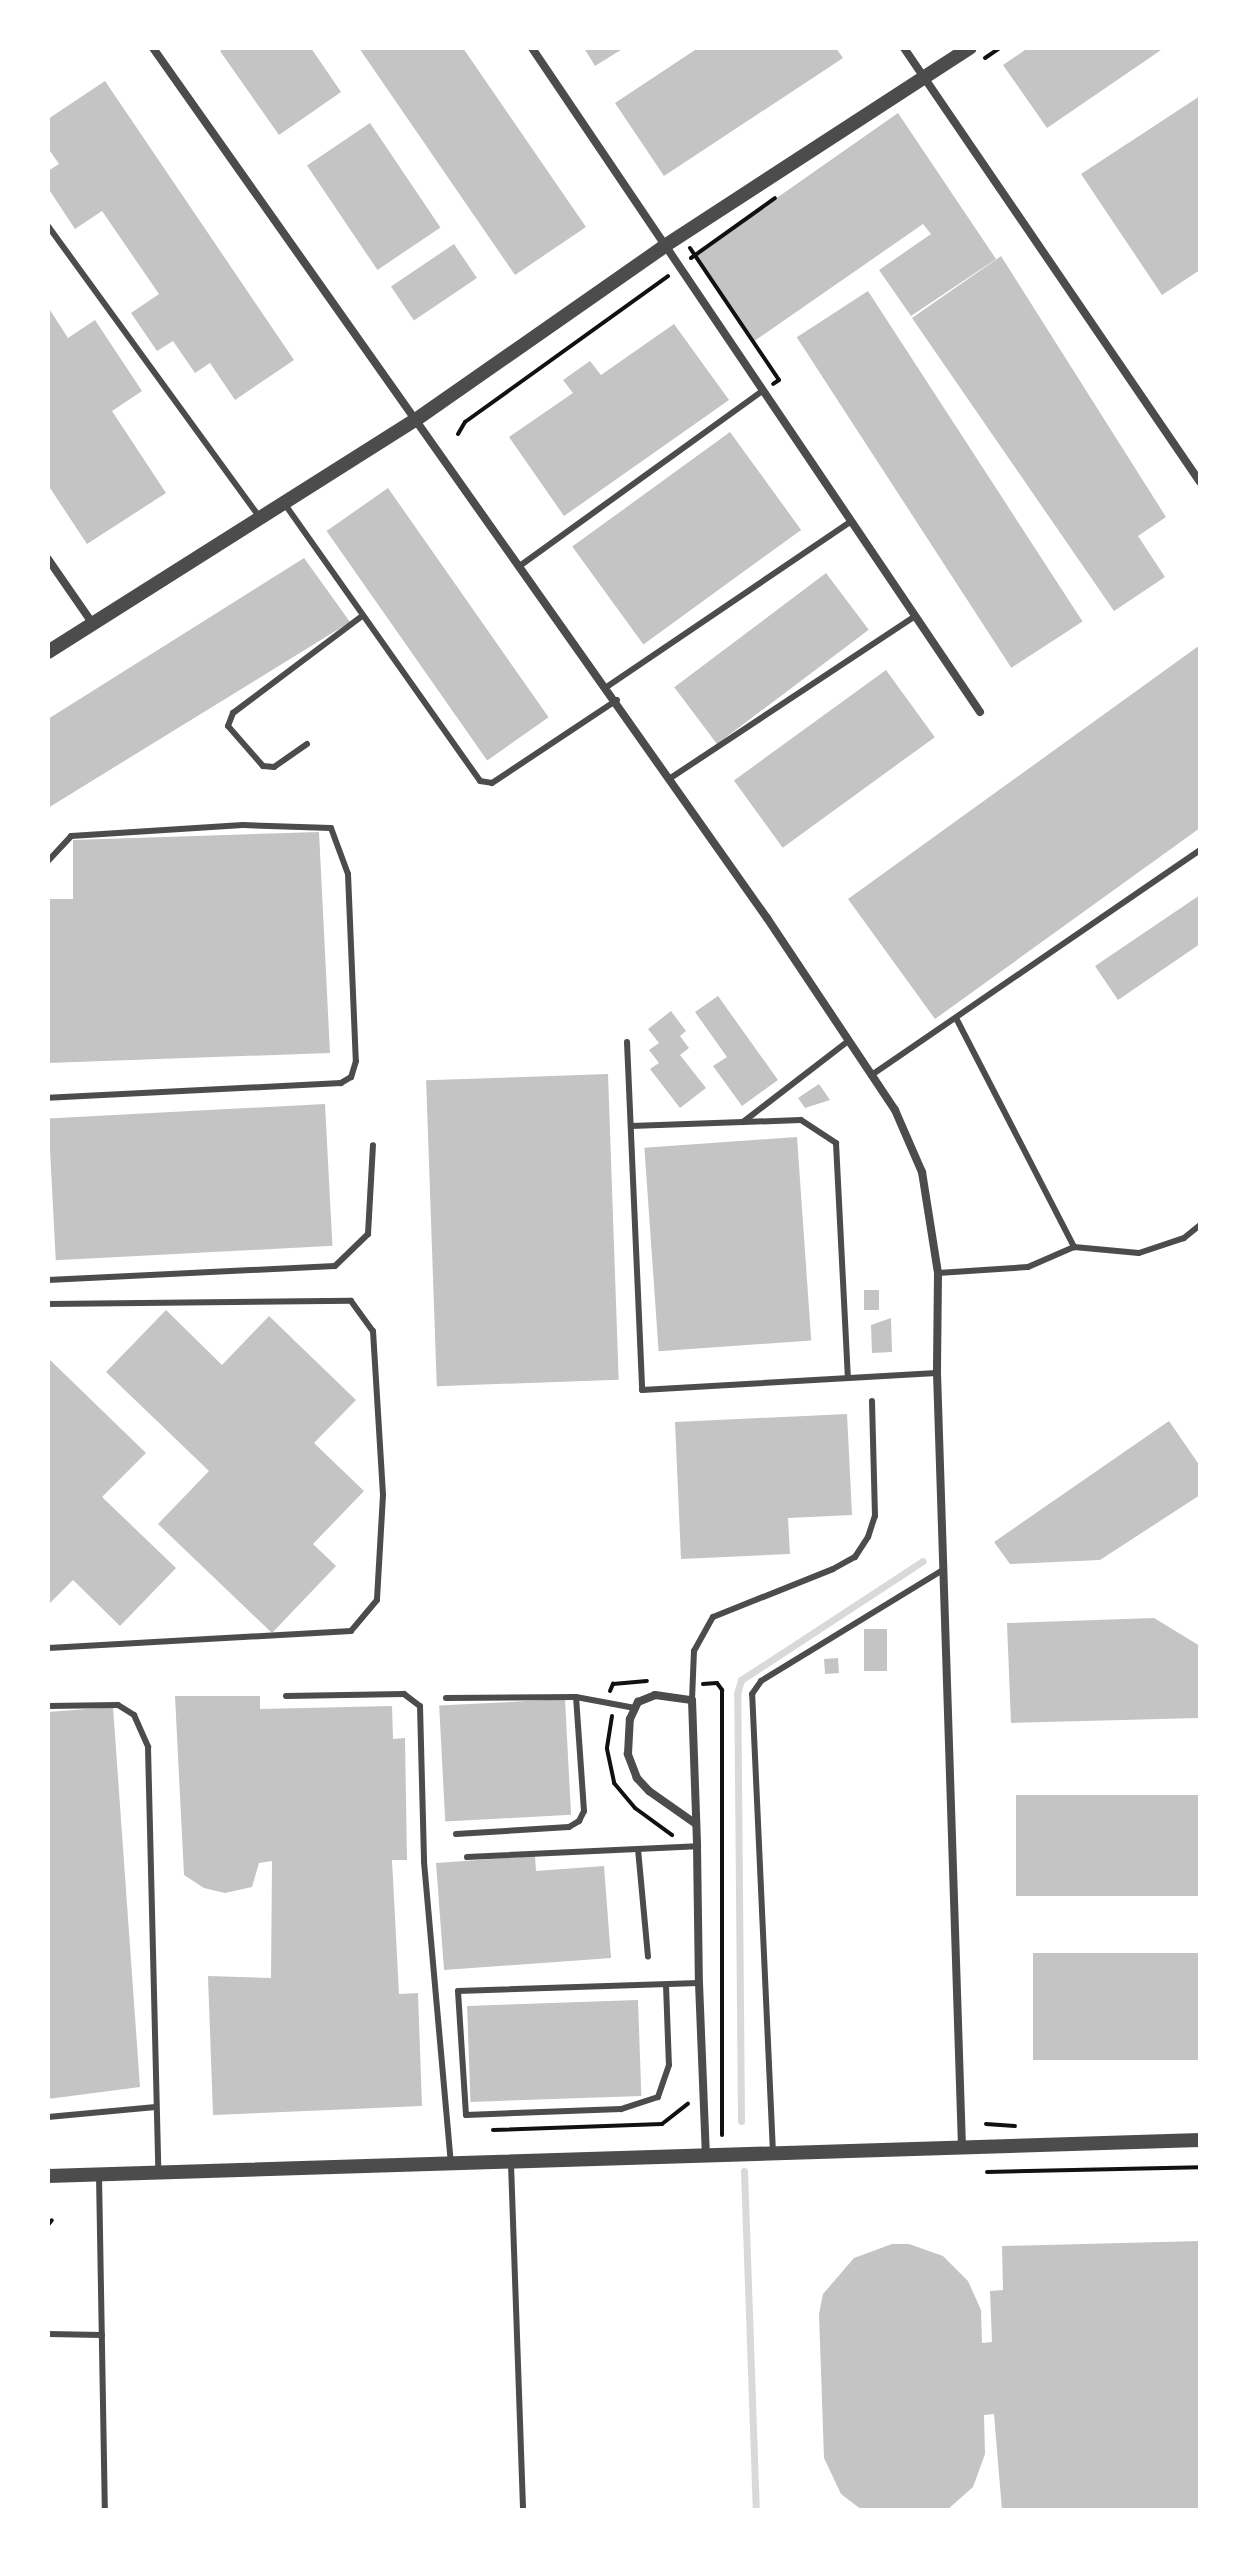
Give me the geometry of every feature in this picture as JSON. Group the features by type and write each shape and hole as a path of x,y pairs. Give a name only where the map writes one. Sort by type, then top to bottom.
{"street":[{"path":"153,48 414,421 608,686 873,1074 895,1110 922,1172 938,1273 937,1373 962,2147"},
{"path":"532,48 849,523 980,712"},
{"path":"904,48 1200,482"},
{"path":"48,652 414,421 663,247 970,48"},
{"path":"48,559 93,624"},
{"path":"696,1824 662,1804 637,1778 628,1754 635,1708 655,1695 692,1700 697,1846 699,1983 706,2154"},
{"path":"48,2176 158,2170 1200,2140"}],"lane":[{"path":"48,226 260,518"},
{"path":"521,565 761,392"},
{"path":"284,503 361,617 480,781 492,783 617,700"},
{"path":"608,686 849,523"},
{"path":"307,744 274,767 263,766 228,726 233,713 361,617"},
{"path":"669,779 914,617"},
{"path":"48,861 71,836 243,825 331,828 348,874 356,1061 351,1077 341,1083 48,1098"},
{"path":"873,1074 1200,850"},
{"path":"956,1018 1074,1247"},
{"path":"743,1122 848,1041"},
{"path":"627,1042 642,1390 937,1373"},
{"path":"631,1126 801,1120 836,1143 848,1378"},
{"path":"48,1280 335,1266 368,1234 373,1145"},
{"path":"938,1273 1028,1267 1074,1247 1139,1253 1184,1238 1200,1225"},
{"path":"48,1304 351,1301 364,1312 373,1331 383,1495 377,1600 351,1631 48,1648"},
{"path":"692,1700 694,1651 713,1617 855,1557 875,1516 872,1401"},
{"path":"773,2153 752,1694 761,1681 943,1570"},
{"path":"286,1696 404,1694 420,1706 426,1892 451,2162"},
{"path":"446,1698 576,1697 635,1708"},
{"path":"456,1834 569,1827 579,1821 584,1811 576,1697"},
{"path":"48,1706 118,1705 134,1715 148,1747 158,2170"},
{"path":"467,1857 697,1846"},
{"path":"638,1849 648,1957"},
{"path":"666,1985 669,2065 658,2097 621,2109 466,2115 458,1991 699,1983"},
{"path":"48,2117 156,2107"},
{"path":"511,2160 523,2510"},
{"path":"99,2172 105,2510"},
{"path":"48,2334 102,2335"}],"path":[{"path":"977,63 1000,48"},
{"path":"458,434 465,422 780,194"},
{"path":"682,235 779,380 761,392"},
{"path":"987,2172 1200,2167"}],"building":[{"path":"225,48 311,48 341,92 279,135 220,51"},
{"path":"359,48 463,48 586,227 515,275"},
{"path":"584,48 624,48 595,66"},
{"path":"698,48 836,48 843,58 664,176 615,103"},
{"path":"1028,48 1164,48 1047,128 1003,65"},
{"path":"105,81 294,360 235,400 210,363 195,373 173,341 157,351 131,313 159,294 102,211 75,229 48,188 48,171 59,164 48,148 48,119"},
{"path":"1200,96 1200,270 1162,295 1081,174"},
{"path":"898,113 996,259 911,316 879,270 931,234 923,224 753,342 695,255"},
{"path":"370,123 440,227 377,270 307,165"},
{"path":"454,244 477,278 414,320 391,286"},
{"path":"1001,256 1166,517 1138,536 1165,577 1114,611 912,318"},
{"path":"868,291 1083,621 1011,668 797,337"},
{"path":"48,307 68,338 95,320 142,391 112,411 166,493 87,544 48,485"},
{"path":"674,324 729,400 564,516 509,437 573,393 563,380 590,361 601,375"},
{"path":"730,432 801,530 643,645 572,547"},
{"path":"388,488 549,717 487,760 327,531"},
{"path":"304,558 350,622 48,808 48,719"},
{"path":"826,573 869,630 717,744 674,687"},
{"path":"1200,645 1200,828 935,1019 848,899"},
{"path":"886,670 935,737 783,848 734,781"},
{"path":"319,832 330,1053 48,1063 48,899 73,899 73,840"},
{"path":"1200,895 1200,944 1118,1000 1095,966"},
{"path":"718,996 778,1080 742,1106 713,1066 727,1057 695,1012"},
{"path":"671,1011 686,1031 680,1036 689,1048 680,1055 706,1088 680,1108 650,1069 659,1063 649,1050 659,1043 648,1029"},
{"path":"608,1074 619,1380 437,1386 426,1080"},
{"path":"819,1084 830,1100 805,1108 798,1098"},
{"path":"325,1104 332,1246 56,1260 48,1118"},
{"path":"797,1137 811,1341 659,1351 644,1148"},
{"path":"864,1290 879,1290 879,1310 864,1310"},
{"path":"166,1310 222,1365 269,1316 356,1400 314,1443 364,1491 313,1544 336,1566 272,1633 158,1524 209,1471 106,1372"},
{"path":"891,1318 892,1352 872,1353 871,1325"},
{"path":"48,1358 146,1453 102,1497 176,1568 120,1626 73,1580 48,1605"},
{"path":"847,1414 852,1515 788,1518 790,1554 681,1559 675,1422"},
{"path":"1169,1421 1200,1466 1200,1495 1100,1560 1010,1564 994,1542"},
{"path":"1154,1618 1200,1646 1200,1718 1011,1723 1007,1623"},
{"path":"864,1629 887,1629 887,1671 864,1671"},
{"path":"838,1658 839,1673 825,1674 824,1659"},
{"path":"175,1696 260,1696 260,1709 392,1706 393,1739 405,1738 407,1860 392,1860 399,1994 418,1993 422,2106 213,2115 208,1976 271,1978 272,1861 259,1863 252,1887 225,1893 204,1888 184,1875"},
{"path":"565,1699 571,1815 445,1821 439,1706"},
{"path":"113,1707 140,2087 48,2099 48,1712"},
{"path":"1016,1795 1200,1795 1200,1896 1016,1896"},
{"path":"535,1856 536,1871 604,1866 611,1958 444,1970 436,1863"},
{"path":"1033,1953 1200,1953 1200,2060 1033,2060"},
{"path":"638,2000 641,2096 470,2102 467,2006"},
{"path":"1200,2241 1200,2510 1002,2510 994,2414 984,2415 985,2454 973,2487 947,2510 862,2510 841,2494 824,2458 819,2314 823,2294 854,2258 892,2244 909,2244 943,2256 968,2281 981,2310 982,2343 992,2342 990,2291 1003,2290 1002,2246"}],"waterway":[{"path":"741,2121 737,1694 741,1680 923,1561"},
{"path":"744,2171 756,2510"}]}
